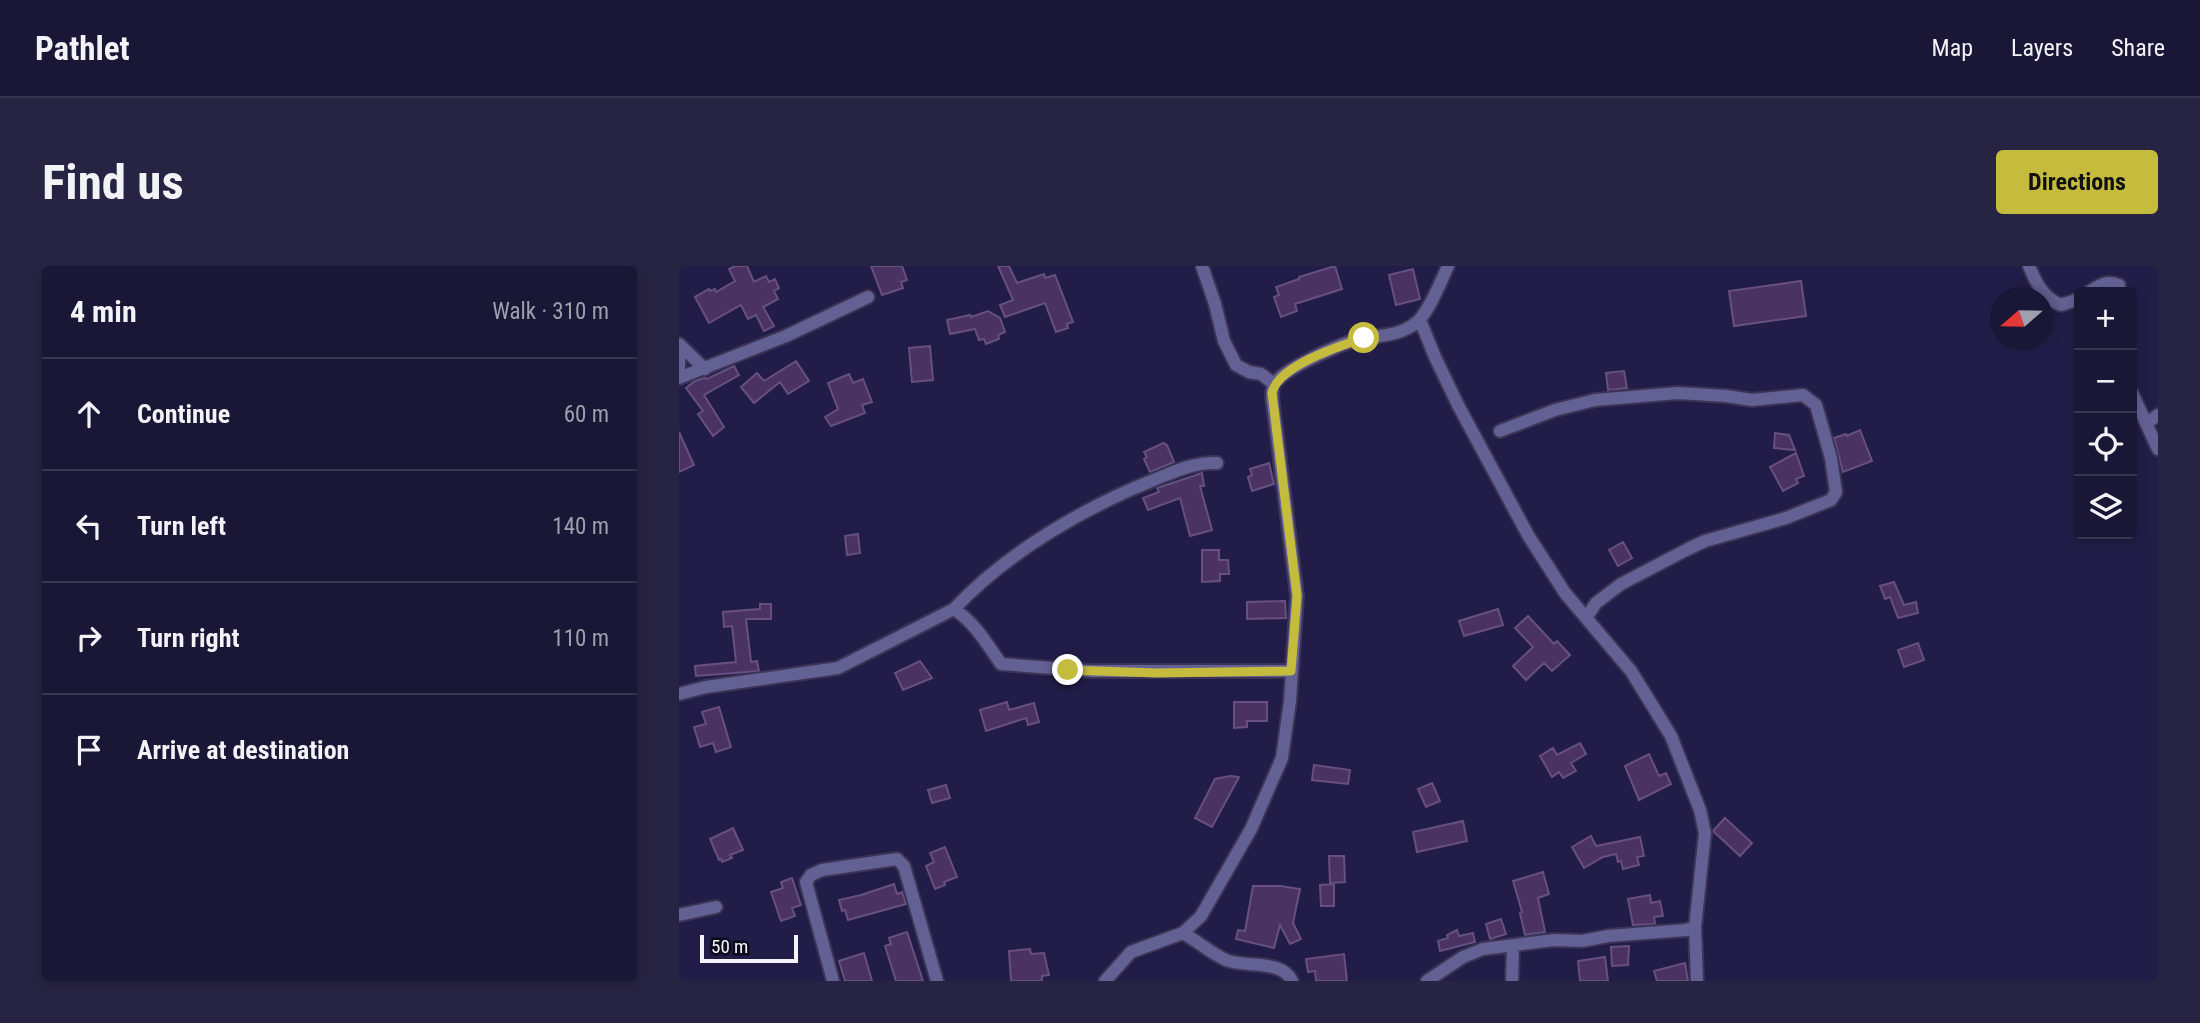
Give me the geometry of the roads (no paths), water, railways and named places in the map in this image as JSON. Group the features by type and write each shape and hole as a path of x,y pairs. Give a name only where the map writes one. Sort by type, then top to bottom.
{"street":[{"path":"1202,266 1224,341 1236,365 1249,372 1261,374 1274,384"},
{"path":"1105,981 1131,952 1183,933 1201,916 1251,829 1282,758 1290,701 1297,596 1272,393 1274,384 1292,368 1336,347 1409,328 1420,320 1448,266"},
{"path":"2029,266 2034,279 2051,302 2061,306 2074,301"},
{"path":"2097,287 2111,282 2119,287"},
{"path":"679,378 786,336 868,297"},
{"path":"1420,320 1458,405 1528,535 1565,593 1631,671 1671,736 1700,810 1705,833 1695,927 1697,981"},
{"path":"679,344 705,369"},
{"path":"679,357 679,367"},
{"path":"1500,431 1581,403 1678,393 1752,400 1803,395 1816,405 1833,469 1836,492 1831,500 1786,518 1705,541 1688,549 1621,584 1596,603 1586,618"},
{"path":"2137,403 2158,449"},
{"path":"2147,424 2158,415"},
{"path":"679,694 706,687 838,668 954,609 975,586 1060,526 1098,504 1180,469 1204,462 1217,463"},
{"path":"954,609 965,616 1001,664 1092,671 1291,671"},
{"path":"833,981 806,882 811,875 821,870 897,859 904,866 937,981"},
{"path":"679,915 716,907"},
{"path":"1427,981 1463,957 1483,949 1554,940 1581,941 1695,927"},
{"path":"1183,933 1224,959 1239,964 1278,968 1290,976 1292,981"},
{"path":"1512,981 1513,946"}]}
